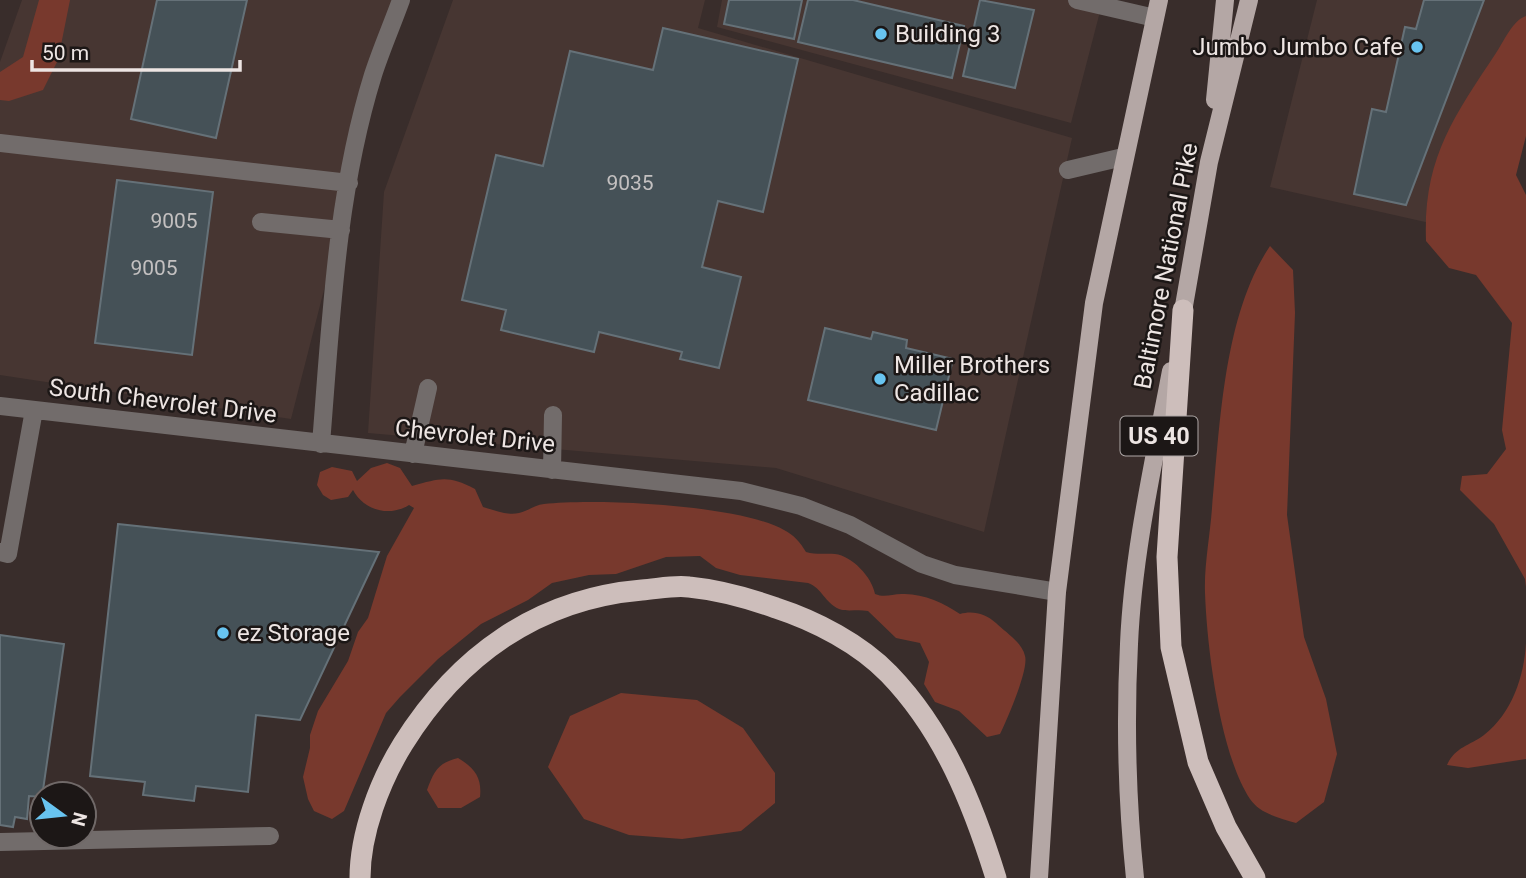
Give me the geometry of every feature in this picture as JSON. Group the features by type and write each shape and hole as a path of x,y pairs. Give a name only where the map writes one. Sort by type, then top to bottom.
{"highway":[{"path":"1183,310 1167,557 1171,647 1198,762 1226,827 1255,878"},
{"path":"360,878 373,811 391,763 419,718 452,679 487,647 528,622 584,598 686,586 741,596 793,613 839,635 888,673 922,712 951,761 978,821 996,878"}],"main road":[{"path":"1209,162 1225,0"},
{"name":"Baltimore National Pike","path":"1135,878 1128,763 1129,642 1145,505 1209,162 1249,0"},
{"path":"1039,878 1057,592 1094,303 1123,157 1157,9"}],"street":[{"path":"321,444 341,230 349,183 373,76 401,0"},
{"path":"1077,0 1157,9"},
{"path":"0,143 349,183"},
{"path":"1068,170 1123,157"},
{"path":"261,222 341,230"},
{"path":"413,454 428,388"},
{"name":"South Chevrolet Drive","path":"0,406 321,444"},
{"path":"0,552 8,554 34,410"},
{"path":"552,470 553,415"},
{"name":"Chevrolet Drive","path":"321,444 741,491 801,506 850,525 922,564 955,575 1057,592"},
{"path":"0,842 270,836"}],"shaded area":[{"path":"22,0 398,0 291,419 0,375 0,62"},
{"path":"39,0 70,0 58,60 43,90 9,101 0,100 0,72 23,57"},
{"path":"453,0 705,0 698,28 1072,138 984,532 776,468 368,433 384,192"},
{"path":"722,0 1103,0 1071,123 717,27"},
{"path":"1317,0 1526,0 1526,43 1443,226 1270,187"},
{"path":"1526,16 1526,136 1516,175 1526,195 1526,587 1525,579 1494,524 1460,490 1462,476 1487,474 1506,449 1502,430 1512,323 1476,275 1449,268 1426,241 1426,212 1435,163 1454,119 1509,31"},
{"path":"1270,246 1293,270 1295,313 1287,515 1304,637 1326,699 1337,754 1324,802 1296,823 1259,808 1250,799 1240,779 1223,729 1217,700 1205,593 1226,372 1242,305 1254,274"},
{"path":"387,463 400,468 412,486 438,480 458,482 475,489 483,507 506,513 515,514 544,504 567,502 631,503 703,509 763,521 791,534 806,552 835,554 848,559 866,574 875,594 917,595 960,614 974,613 992,620 1017,642 1025,656 1024,672 1017,695 1000,734 987,737 959,711 935,702 924,684 929,662 920,643 896,638 868,611 839,609 808,583 740,575 716,568 700,556 666,557 616,574 589,575 552,583 528,600 481,624 438,659 386,713 344,811 332,819 314,811 308,799 303,777 310,748 310,735 318,711 348,661 358,632 368,618 387,556 414,508 409,505 394,511 378,510 364,503 353,490 348,497 331,500 323,495 317,485 320,472 332,467 352,471 357,481 371,468"},
{"path":"1526,643 1526,759 1468,768 1447,765 1458,750 1484,735 1502,716 1515,694 1523,669"},
{"path":"621,693 697,700 743,728 775,773 775,803 741,831 682,839 629,835 584,819 548,767 570,716"},
{"path":"458,758 476,774 480,784 480,797 461,808 438,808 427,790 441,765"}],"building":[{"path":"157,0 247,0 216,138 131,119"},
{"path":"729,0 802,0 794,39 724,24"},
{"name":"Building 3","path":"808,0 853,0 964,26 952,78 798,42"},
{"path":"980,0 1034,10 1015,88 963,76"},
{"path":"1424,0 1484,0 1406,205 1354,194 1372,109 1386,112 1405,27 1416,29"},
{"path":"663,28 798,59 763,212 718,201 702,267 741,277 719,368 680,359 682,352 599,332 594,352 501,330 506,310 462,300 496,155 543,166 570,51 653,70"},
{"path":"117,180 213,192 192,355 95,343"},
{"name":"Miller Brothers Cadillac","path":"825,328 871,339 873,332 907,340 906,348 953,359 936,430 808,400"},
{"name":"ez Storage","path":"118,524 379,552 300,720 256,715 248,792 196,786 194,801 143,795 145,782 90,776"},
{"path":"0,635 64,644 44,780 28,780 27,819 15,817 13,827 0,825"}],"place":[{"name":"Building 3","path":"881,34"},
{"name":"Jumbo Jumbo Cafe","path":"1417,47"},
{"name":"Miller Brothers Cadillac","path":"880,379"},
{"name":"ez Storage","path":"223,633"}]}
